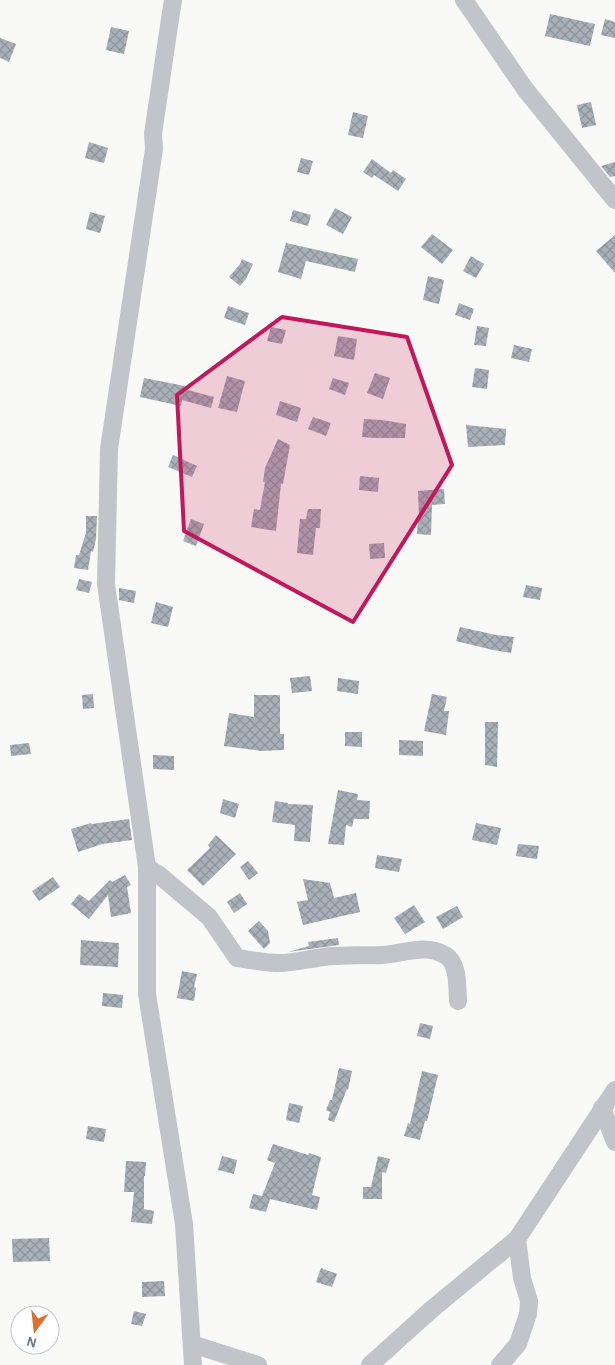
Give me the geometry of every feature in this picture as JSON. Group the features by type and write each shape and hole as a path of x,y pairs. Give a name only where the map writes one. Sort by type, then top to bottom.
{"street":[{"path":"174,0 153,134 152,159 109,449 106,584 147,866 147,994 184,1224 193,1365"},
{"path":"464,0 525,89 615,200"},
{"path":"147,866 209,917 238,958 278,963 301,962 317,958 383,955 423,948 435,950 447,955 452,962 456,975 458,1001"},
{"path":"370,1365 432,1309 517,1239 615,1090"},
{"path":"602,1108 615,1142"},
{"path":"500,1365 518,1344 528,1314 529,1301 522,1278 517,1239"},
{"path":"192,1344 258,1365"}],"highlighted area":[{"path":"282,317 407,337 452,465 353,622 184,531 177,395"}],"building":[{"path":"550,14 595,24 590,46 545,36"},
{"path":"605,19 615,22 615,38 601,35"},
{"path":"111,27 129,31 124,54 106,50"},
{"path":"0,38 16,44 9,62 0,58"},
{"path":"591,102 596,125 582,128 577,105"},
{"path":"353,112 368,116 363,138 348,135"},
{"path":"89,142 108,148 104,163 85,158"},
{"path":"301,158 313,161 309,175 297,172"},
{"path":"372,159 391,173 393,170 406,179 398,191 374,175 372,178 363,172"},
{"path":"615,162 615,176 610,177 601,166"},
{"path":"335,208 352,217 343,234 326,225"},
{"path":"293,210 311,215 308,226 290,221"},
{"path":"90,212 105,216 100,233 86,229"},
{"path":"432,234 453,250 442,264 421,247"},
{"path":"615,235 615,273 596,251"},
{"path":"286,243 358,259 355,272 306,261 301,279 278,272"},
{"path":"471,256 484,264 476,278 463,271"},
{"path":"242,259 253,264 246,279 240,286 229,277"},
{"path":"428,276 444,280 439,304 423,300"},
{"path":"459,303 474,309 470,320 455,315"},
{"path":"228,306 249,313 245,325 224,318"},
{"path":"477,326 489,328 486,346 474,345"},
{"path":"271,327 286,330 282,344 267,341"},
{"path":"338,336 357,339 354,360 334,356"},
{"path":"514,345 532,349 529,362 511,358"},
{"path":"475,368 489,370 487,389 472,387"},
{"path":"375,373 390,378 383,399 367,393"},
{"path":"227,376 245,381 237,412 218,408"},
{"path":"144,378 185,386 184,389 214,397 211,408 182,400 181,406 140,397"},
{"path":"333,378 349,383 345,395 329,389"},
{"path":"280,401 301,408 297,422 276,415"},
{"path":"313,417 331,423 326,436 308,429"},
{"path":"364,419 406,424 405,438 362,437"},
{"path":"466,425 506,429 505,445 468,447"},
{"path":"278,439 290,445 283,484 281,484 276,531 251,527 254,509 260,510 265,482 263,482 265,468"},
{"path":"173,455 197,466 192,477 168,467"},
{"path":"360,476 379,478 378,492 359,490"},
{"path":"444,489 445,504 432,505 431,535 417,534 419,517 418,491"},
{"path":"308,509 321,509 320,528 316,528 313,555 297,553 300,519 306,519"},
{"path":"86,516 97,516 96,539 93,552 91,551 88,570 74,568 76,555 79,555 86,533"},
{"path":"191,519 204,524 196,546 183,541"},
{"path":"384,543 385,558 370,559 369,544"},
{"path":"79,579 92,582 89,593 76,590"},
{"path":"526,585 542,588 540,600 523,597"},
{"path":"119,588 136,591 134,603 119,600"},
{"path":"156,602 173,607 168,627 151,623"},
{"path":"460,627 514,637 511,653 456,641"},
{"path":"310,676 312,691 292,693 290,678"},
{"path":"338,678 359,681 358,694 337,691"},
{"path":"93,694 94,708 83,709 82,695"},
{"path":"432,694 447,697 444,711 449,711 446,735 424,731"},
{"path":"254,695 280,695 280,734 284,734 284,750 261,751 224,746 229,713 254,717"},
{"path":"485,722 498,722 497,767 485,765"},
{"path":"345,732 362,732 362,747 345,746"},
{"path":"399,740 423,741 423,756 399,755"},
{"path":"29,743 31,754 11,756 10,745"},
{"path":"153,755 174,756 174,770 153,769"},
{"path":"338,790 358,794 357,800 370,801 369,819 354,819 352,827 346,825 344,845 328,844"},
{"path":"223,799 239,804 235,818 220,813"},
{"path":"275,801 288,804 313,805 310,842 294,841 295,825 272,822"},
{"path":"129,819 132,840 102,844 78,852 71,829 91,823"},
{"path":"476,823 501,828 497,845 472,840"},
{"path":"216,835 236,854 203,886 187,870 210,848 208,845"},
{"path":"518,844 539,846 537,859 516,856"},
{"path":"377,855 402,859 399,872 375,868"},
{"path":"248,861 258,873 249,880 240,867"},
{"path":"125,875 131,885 127,887 131,913 111,917 108,895 89,919 71,904 79,894 89,901 110,880 112,882"},
{"path":"53,877 60,887 39,901 32,891"},
{"path":"303,879 330,883 334,898 356,893 360,912 303,925 297,902 308,900"},
{"path":"240,893 247,904 234,913 227,902"},
{"path":"414,905 425,922 405,934 394,918"},
{"path":"457,906 463,917 443,929 436,917"},
{"path":"259,921 268,931 270,943 264,949 248,931"},
{"path":"338,938 339,945 288,952 309,946 308,942"},
{"path":"81,940 119,943 118,967 80,965"},
{"path":"182,971 197,974 194,987 196,988 194,1001 177,998"},
{"path":"103,993 123,995 122,1008 102,1006"},
{"path":"420,1023 433,1026 430,1039 417,1036"},
{"path":"339,1068 352,1071 348,1090 334,1122 328,1120 330,1112 326,1110 330,1100 332,1100"},
{"path":"422,1071 438,1075 427,1121 425,1121 420,1140 404,1136 408,1123 410,1124"},
{"path":"289,1103 303,1106 299,1123 286,1120"},
{"path":"88,1126 106,1129 104,1142 86,1139"},
{"path":"273,1144 321,1157 312,1195 320,1197 317,1210 270,1199 266,1212 249,1208 253,1194 262,1196 275,1163 267,1160"},
{"path":"222,1156 237,1160 234,1174 218,1170"},
{"path":"378,1156 390,1159 386,1173 382,1172 382,1199 363,1199 363,1187 371,1187"},
{"path":"126,1161 146,1162 144,1209 154,1211 152,1224 131,1222 134,1192 124,1192"},
{"path":"49,1238 50,1261 13,1262 12,1239"},
{"path":"321,1268 337,1274 332,1287 316,1282"},
{"path":"164,1281 165,1296 142,1297 142,1282"},
{"path":"134,1311 146,1314 142,1326 131,1324"}]}
